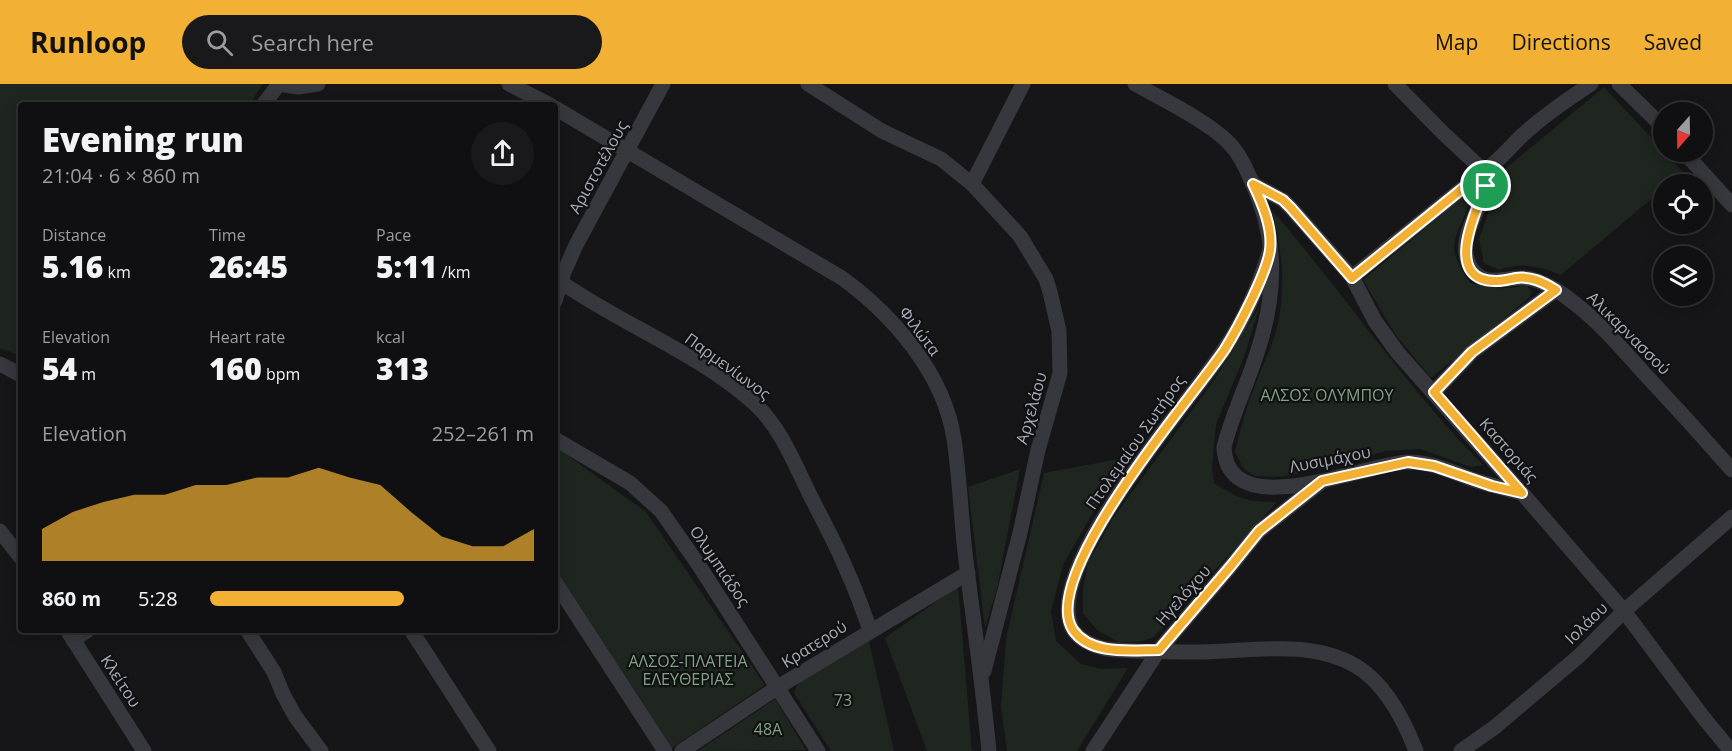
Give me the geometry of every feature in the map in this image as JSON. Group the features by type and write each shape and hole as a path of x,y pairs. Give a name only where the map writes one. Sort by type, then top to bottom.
{"street":[{"path":"265,102 278,84 298,87 318,84"},
{"path":"509,84 544,102"},
{"name":"Αριστοτέλους","path":"558,280 663,84"},
{"name":"Αρχελάου","path":"808,84 882,131 941,159 972,184 1010,223 1046,279 1057,317 1061,357 1057,387 1038,450 1020,533 982,677"},
{"path":"972,184 1023,84"},
{"path":"1135,84 1227,140 1241,158 1253,184 1268,224 1270,249"},
{"path":"1395,84 1484,171"},
{"path":"1352,278 1498,161 1523,134 1555,107 1591,84"},
{"path":"1619,84 1653,117"},
{"name":"Φιλώτα","path":"558,110 842,278 878,306 907,339 933,381 954,438 989,751"},
{"path":"1693,162 1732,205"},
{"name":"Αλικαρνασσού","path":"1484,171 1486,186 1466,242 1469,266 1475,273 1489,280 1535,279 1556,290 1581,308 1599,323 1732,470"},
{"name":"Καστοριάς","path":"1253,184 1283,200 1352,278 1366,305 1398,353 1624,611 1731,751"},
{"name":"Λυσιμάχου","path":"1270,249 1271,282 1266,320 1257,354 1224,447 1226,464 1234,476 1251,484 1278,487 1322,481 1408,462 1434,466 1492,486 1522,493"},
{"name":"Πτολεμαίου Σωτήρος","path":"1270,249 1257,287 1225,348 1111,506 1090,541 1071,584 1068,602 1069,620 1074,632 1080,637 1106,649 1198,652 1290,648 1317,652 1345,661 1362,670 1386,695 1402,718 1416,751"},
{"name":"Παρμενίωνος","path":"558,280 704,367 749,399 763,412 792,457 831,535 870,630"},
{"path":"1434,392 1472,352 1556,290"},
{"path":"0,364 18,373"},
{"name":"Ολυμπιάδος","path":"558,441 630,483 661,511 818,751"},
{"name":"Ηγελόχου","path":"1093,751 1159,650 1259,531 1322,481"},
{"name":"Ιολάου","path":"1461,751 1495,728 1732,517"},
{"path":"0,531 18,554"},
{"name":"Κρατερού","path":"682,751 778,687 968,573"},
{"path":"558,587 664,751"},
{"path":"249,633 274,672 292,710 321,751"},
{"path":"413,633 489,751"},
{"name":"Κλείτου","path":"70,635 144,751"}],"green space":[{"path":"0,84 263,84 251,102 18,102 18,355 0,348"},
{"path":"1604,87 1653,140 1653,162 1674,162 1684,173 1653,174 1653,197 1561,275 1530,266 1515,266 1499,270 1484,263 1479,239 1498,186 1500,173"},
{"name":"ΑΛΣΟΣ ΟΛΥΜΠΟΥ","path":"1469,192 1475,192 1459,228 1454,248 1463,271 1470,283 1478,285 1513,288 1527,285 1531,291 1530,297 1431,378 1395,334 1363,280"},
{"name":"ΑΛΣΟΣ ΟΛΥΜΠΟΥ","path":"1271,209 1427,403 1483,465 1471,467 1420,449 1385,451 1354,461 1281,477 1255,476 1243,468 1235,452 1256,382 1277,328 1281,304 1281,263"},
{"name":"ΑΛΣΟΣ ΟΛΥΜΠΟΥ","path":"1259,308 1244,357 1216,424 1212,467 1214,483 1230,493 1250,500 1277,502 1154,637 1139,642 1118,642 1097,630 1083,613 1083,588 1088,563 1113,518 1215,379"},
{"name":"ΑΛΣΟΣ-ΠΛΑΤΕΙΑ ΕΛΕΥΘΕΡΙΑΣ","path":"558,450 646,512 765,685 672,748 558,574"},
{"path":"1124,458 1063,565 1051,611 1056,641 1081,664 1102,669 1128,668 1077,751 1007,751 1001,707 1006,639 1044,473"},
{"path":"1020,469 997,589 985,628 968,487"},
{"path":"958,586 972,751 927,751 885,638"},
{"name":"73","path":"869,641 894,751 831,751 794,693 798,683"},
{"name":"48Α","path":"775,699 806,750 698,751"}],"route":[{"path":"1484,171 1486,186 1466,242 1467,261 1472,270 1479,276 1494,281 1518,278 1535,279 1556,290 1472,352 1434,392 1522,493 1492,486 1454,471 1408,462 1322,481 1259,531 1159,650 1106,649 1087,642 1074,632 1069,620 1069,595 1079,562 1090,541 1146,455 1225,348 1264,270 1270,249 1268,224 1253,184 1283,200 1352,278 1484,171"}]}
